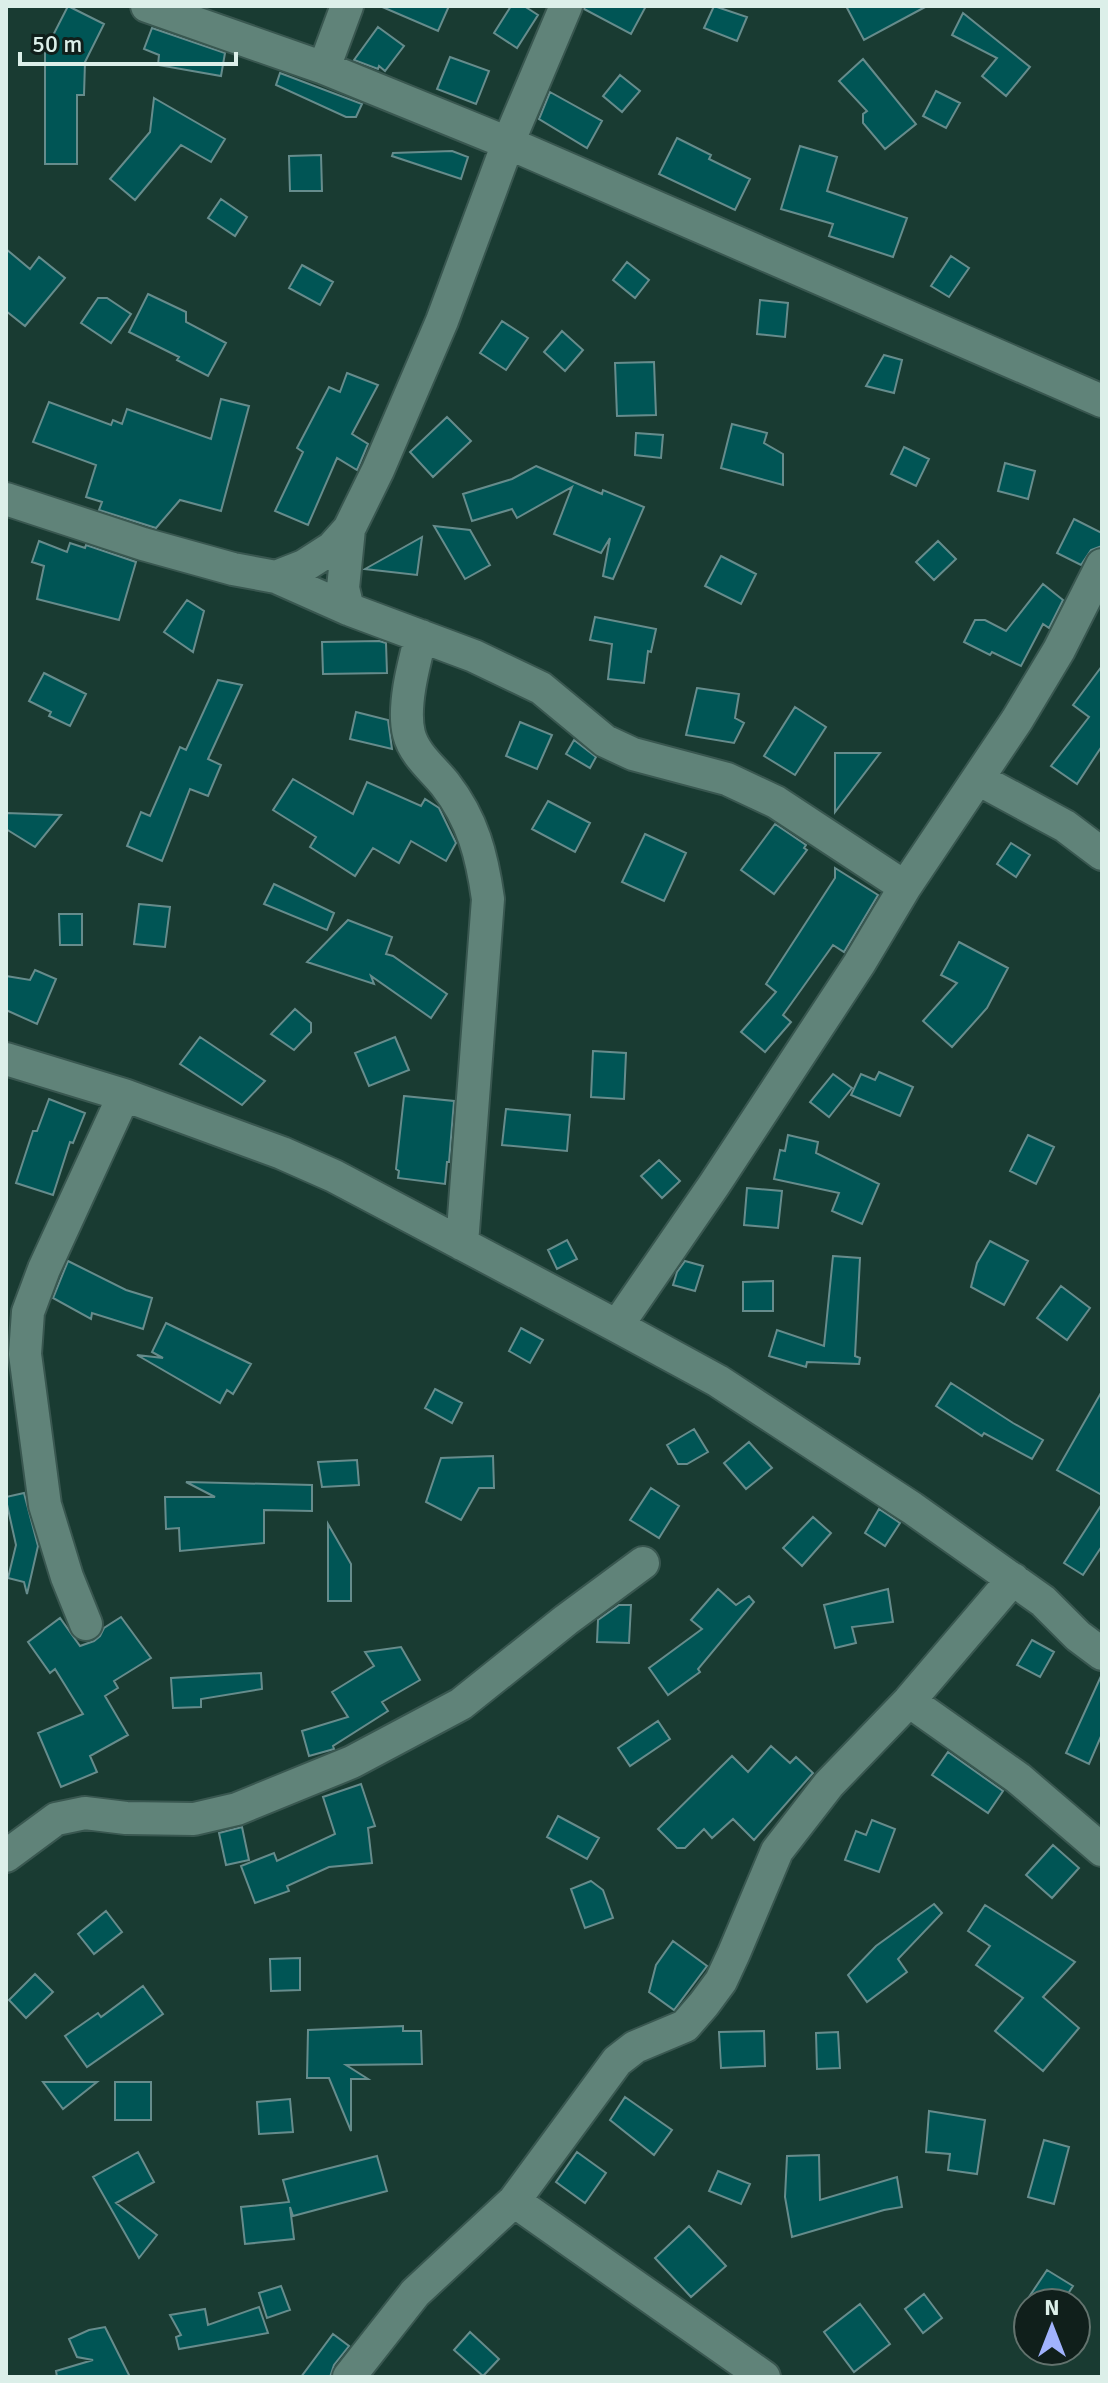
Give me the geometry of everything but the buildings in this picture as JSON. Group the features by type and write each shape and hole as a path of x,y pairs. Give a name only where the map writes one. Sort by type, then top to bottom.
{"street":[{"path":"147,6 324,68 508,143 1102,401"},
{"path":"324,68 347,6"},
{"path":"276,577 304,566 323,554 349,529 442,321 508,143 566,6"},
{"path":"6,499 143,544 233,569 276,577 348,609 474,656 541,688 605,741 633,754 727,779 776,802 905,887"},
{"path":"348,609 343,588 349,529"},
{"path":"617,1326 714,1185 978,779 1059,650 1102,565"},
{"path":"421,636 409,686 409,734 419,755 446,785 465,815 482,854 488,899 462,1244"},
{"path":"978,779 1065,826 1102,854"},
{"path":"6,1059 124,1095 282,1153 334,1176 617,1326 730,1389 912,1508 1043,1601 1078,1636 1102,1654"},
{"path":"86,1624 67,1577 45,1505 25,1354 28,1312 44,1269 124,1095"},
{"path":"6,1856 56,1819 85,1813 126,1818 194,1819 237,1809 352,1762 461,1704 643,1563"},
{"path":"349,2377 415,2293 514,2201 617,2061 635,2047 685,2026 704,2004 721,1981 777,1851 829,1784 909,1701 1013,1579"},
{"path":"909,1701 1018,1778 1102,1850"},
{"path":"514,2201 764,2377"}]}
